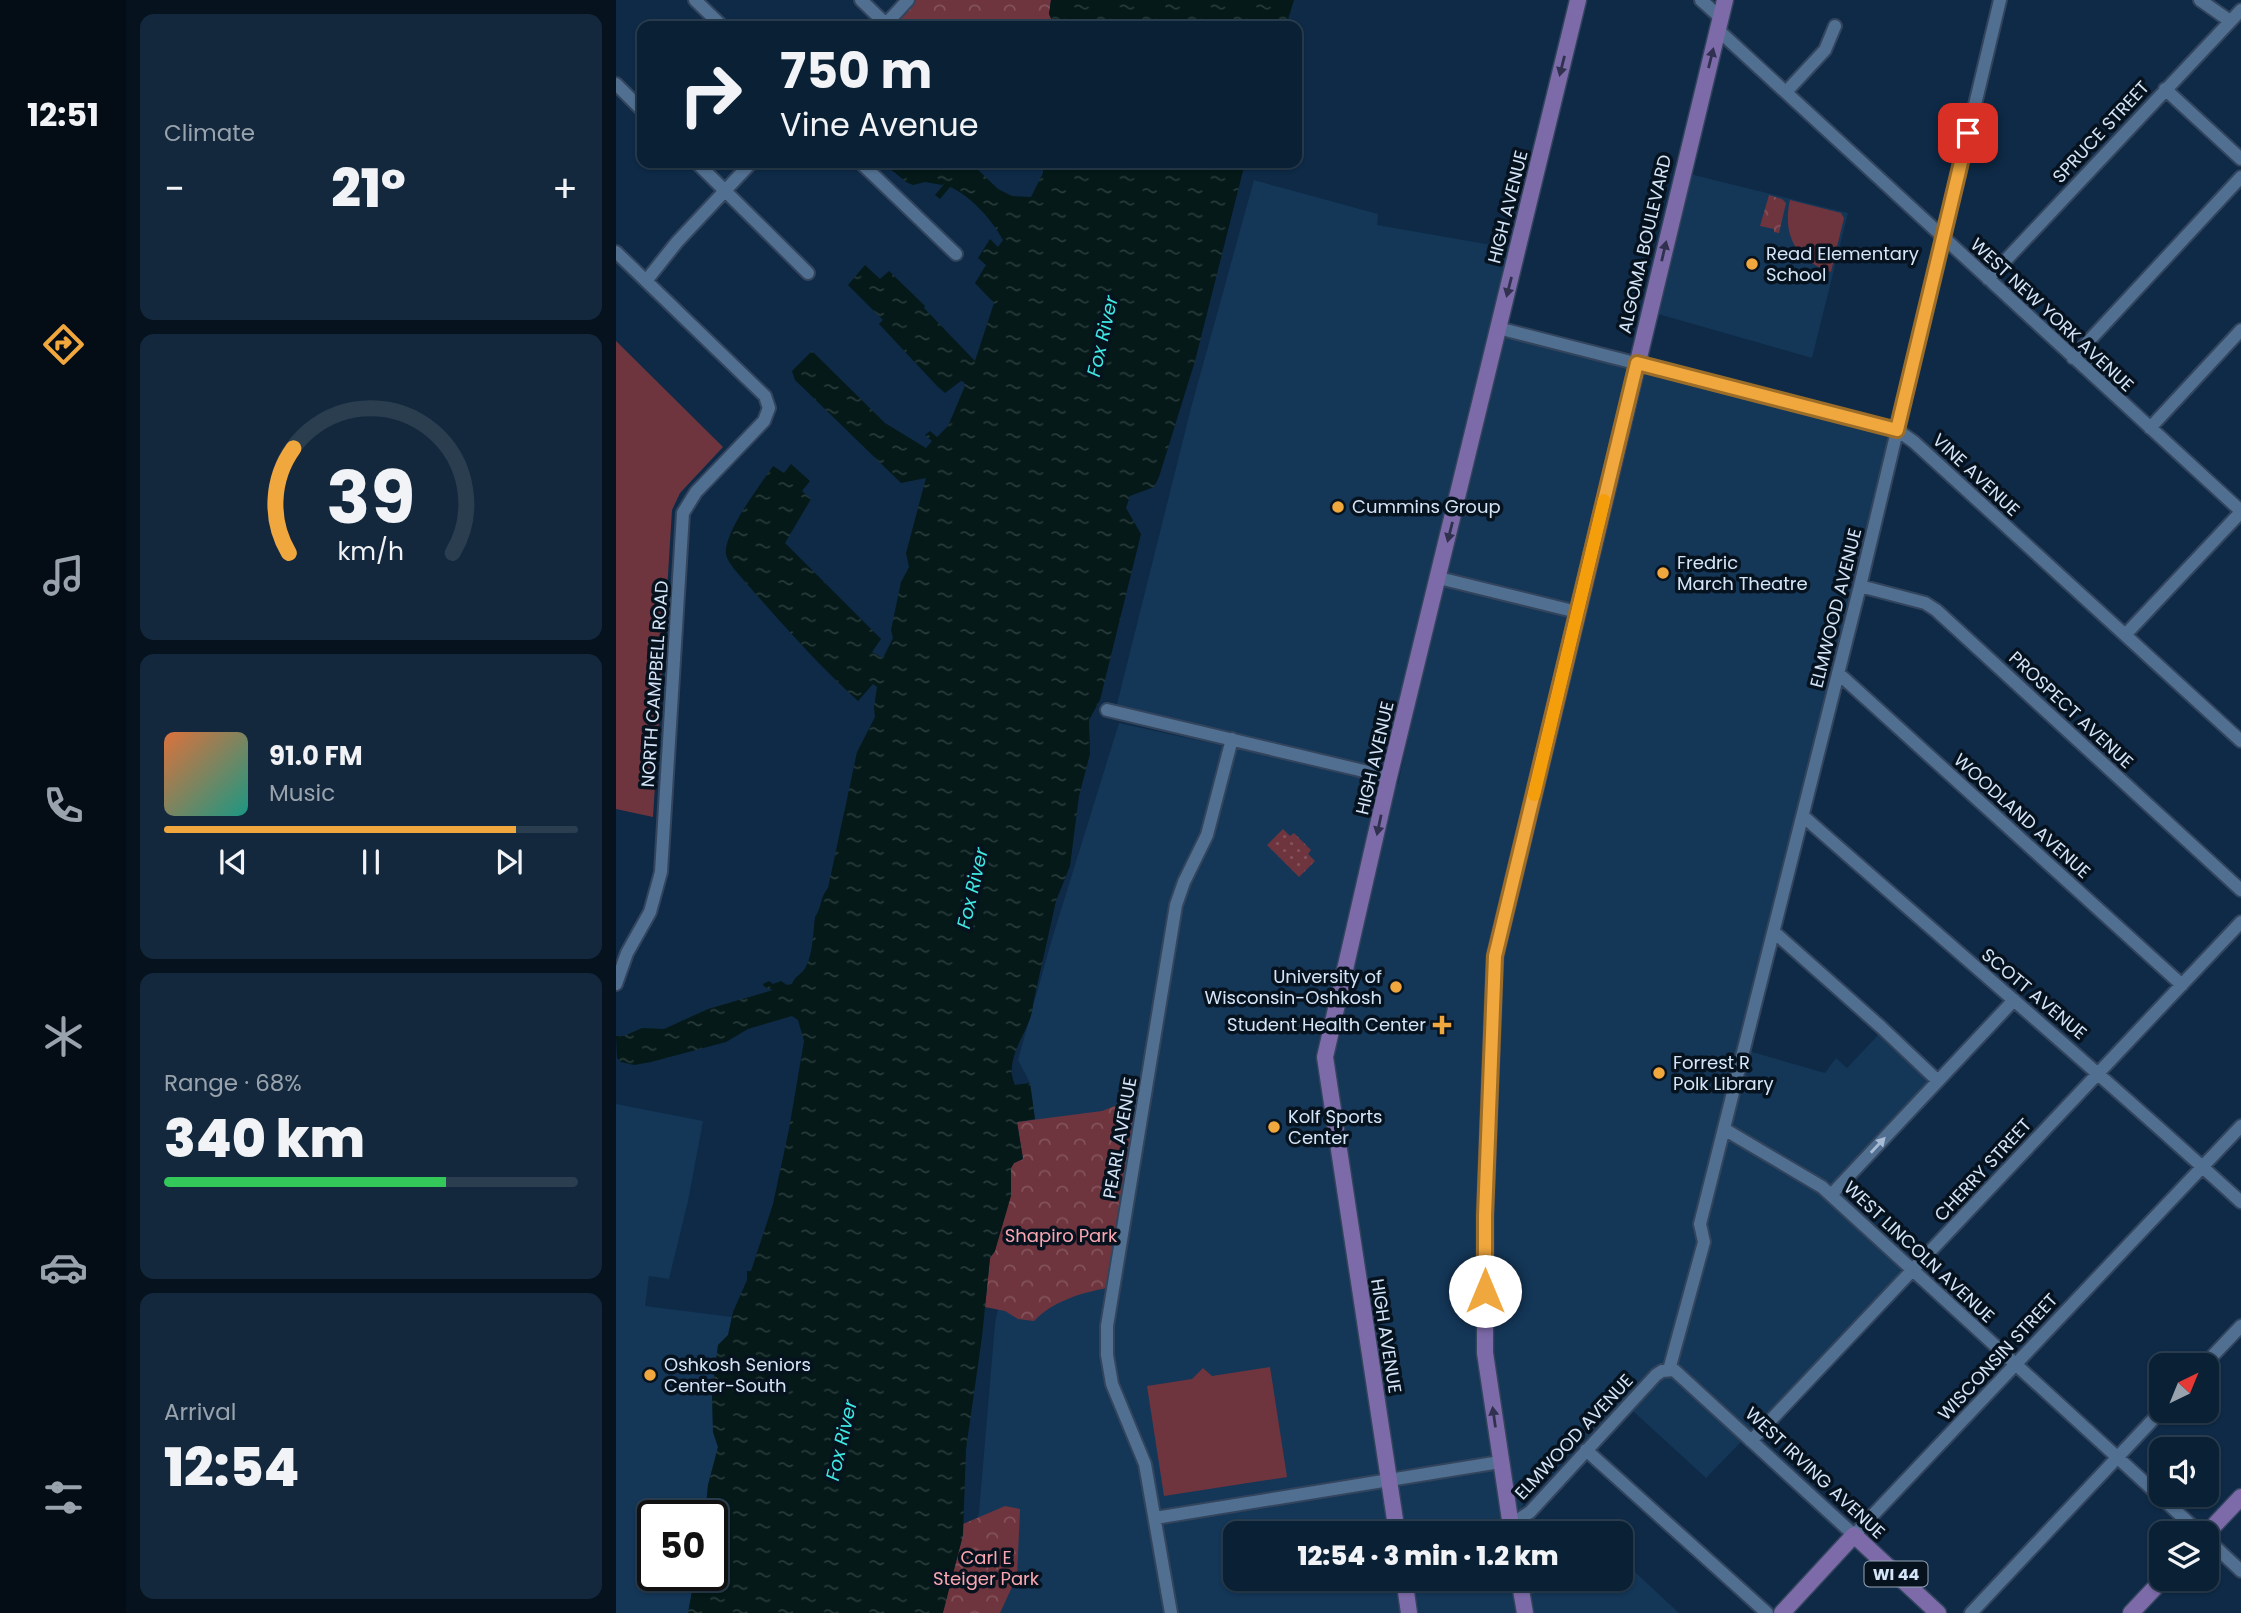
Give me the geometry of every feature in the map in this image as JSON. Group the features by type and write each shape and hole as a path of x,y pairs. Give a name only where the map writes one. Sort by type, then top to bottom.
{"main road":[{"name":"HIGH AVENUE","path":"1395,1521 1325,1057 1389,777 1578,0"},
{"name":"ALGOMA BOULEVARD","path":"1510,1521 1485,1353 1485,1202 1495,956 1725,0"},
{"path":"2218,1521 2241,1497"},
{"name":"WISCONSIN STREET","path":"1782,1613 1854,1535"},
{"name":"WEST IRVING AVENUE","path":"1854,1535 1938,1613"},
{"path":"1406,1591 1409,1613"},
{"path":"1521,1591 1525,1613"},
{"path":"2131,1613 2152,1591"}],"street":[{"path":"695,0 717,21"},
{"path":"861,0 881,21"},
{"path":"890,21 908,0"},
{"name":"WEST NEW YORK AVENUE","path":"1701,0 1719,24 1786,92 2241,512"},
{"name":"ELMWOOD AVENUE","path":"1520,1521 1665,1371 1704,1242 1700,1224 1860,586 2000,0"},
{"path":"2200,0 2230,22"},
{"name":"SPRUCE STREET","path":"1988,279 2241,10"},
{"path":"1786,92 1825,50 1835,26"},
{"path":"616,84 637,105"},
{"path":"2165,89 2241,159"},
{"path":"702,168 808,273"},
{"path":"616,252 646,281 677,242 746,168"},
{"path":"866,168 956,254"},
{"path":"2073,358 2241,177"},
{"name":"NORTH CAMPBELL ROAD","path":"616,984 622,966 654,902 661,872 684,513 696,492 764,421 769,408 765,396 646,281"},
{"name":"VINE AVENUE","path":"1498,328 1897,430 1914,442 2241,741"},
{"path":"2150,428 2241,330"},
{"path":"2125,635 2241,512"},
{"path":"1438,578 1577,612"},
{"name":"PROSPECT AVENUE","path":"1860,586 1924,603 1936,610 2241,890"},
{"name":"WOODLAND AVENUE","path":"1838,673 2182,985"},
{"path":"1107,710 1389,777"},
{"name":"PEARL AVENUE","path":"1171,1613 1140,1449 1112,1384 1107,1355 1107,1326 1176,905 1184,882 1208,835 1232,739"},
{"name":"SCOTT AVENUE","path":"1803,816 2099,1072 2241,1202"},
{"name":"CHERRY STREET","path":"1751,1441 2241,922"},
{"path":"1774,932 1938,1081"},
{"path":"1831,1195 2014,1000"},
{"name":"WISCONSIN STREET","path":"1854,1535 2241,1126"},
{"name":"WEST LINCOLN AVENUE","path":"1724,1129 1821,1186 2187,1521"},
{"path":"2215,1353 2241,1326"},
{"name":"WEST IRVING AVENUE","path":"1665,1371 1674,1370 1854,1535"},
{"path":"1971,1613 2150,1423"},
{"path":"1586,1450 1766,1613"},
{"path":"1155,1518 1500,1462"},
{"path":"2219,1550 2241,1571"},
{"name":"PEARL AVENUE","path":"1163,1613 1165,1587"}],"shaded area":[{"name":"Read Elementary School","path":"1690,174 1848,213 1812,358 1658,314"},
{"name":"University of Wisconsin-Oshkosh","path":"1254,180 1378,214 1377,225 1492,245 1517,252 1499,327 1884,432 1887,437 1738,1048 1825,1073 1836,1058 1847,1068 1878,1035 1928,1081 1826,1199 1907,1270 1706,1478 1622,1401 1522,1506 1524,1521 1223,1521 1223,1591 1633,1591 1633,1570 1679,1613 956,1613 979,1512 995,1324 1035,1119 1030,1083 1018,1060 1052,939 1119,723 1398,784 1484,391 1389,777 1115,712 1191,408"},
{"path":"616,1104 703,1121 688,1201 669,1279 649,1276 645,1306 732,1317 728,1335 718,1345 712,1393 713,1432 718,1447 706,1500 637,1500 637,1591 692,1591 688,1613 616,1613"}],"green space":[{"path":"908,0 1051,0 1049,14 1052,21 892,21"},
{"path":"1769,195 1786,203 1779,233 1760,226"},
{"path":"1790,200 1841,213 1844,218 1831,272 1809,261 1794,245 1788,225"},
{"path":"616,341 723,447 680,493 672,510 653,817 616,809"},
{"path":"1283,829 1290,836 1294,833 1311,850 1308,854 1315,861 1299,877 1267,845"},
{"name":"Shapiro Park","path":"1115,1106 1131,1107 1142,1112 1107,1288 1068,1299 1050,1308 1034,1321 1018,1319 1005,1311 985,1307 990,1258 995,1251 1011,1168 1014,1163 1023,1159 1017,1122 1102,1111"},
{"path":"1270,1367 1287,1477 1164,1496 1147,1386 1192,1379 1203,1368 1212,1376"},
{"name":"Carl E Steiger Park","path":"1005,1506 1020,1509 1017,1576 1000,1613 942,1613 963,1535 963,1524"}],"water":[{"path":"1051,0 1294,0 1288,21 1052,21 1049,14"},
{"name":"Fox River","path":"889,168 976,168 998,189 1012,196 1031,197 1043,168 1244,168 1195,361 1159,477 1154,487 1130,496 1126,508 1141,534 1100,700 1089,720 1090,754 1079,796 1070,866 1056,901 1031,1014 1012,1064 1015,1085 1030,1083 1035,1119 1017,1122 1023,1159 1014,1163 1011,1168 1011,1196 995,1251 990,1258 966,1449 963,1535 943,1613 688,1613 692,1591 728,1591 728,1500 706,1500 718,1447 713,1432 712,1393 718,1345 728,1335 733,1312 747,1280 747,1271 751,1271 773,1204 804,1041 798,1020 792,1016 748,1029 726,1042 634,1065 621,1062 617,1058 616,1036 624,1036 642,1028 664,1029 708,1009 773,990 764,987 763,984 769,981 773,984 781,981 787,985 792,984 804,970 809,958 815,917 828,888 857,752 875,717 877,687 873,684 858,701 841,685 734,569 726,554 727,545 744,509 773,466 784,473 791,464 810,481 802,491 811,499 785,543 881,639 872,652 883,658 893,638 891,630 901,582 909,567 906,553 926,478 901,483 795,380 792,371 812,351 885,423 926,448 932,441 925,435 930,431 937,437 948,426 965,386 964,382 961,381 945,393 879,324 883,320 848,285 865,265 880,279 889,271 975,361 994,303 975,283 986,265 978,258 990,239 998,247 1003,240 987,217 966,196 950,187 940,199 935,195 945,183 942,185 925,182 913,185"}],"slow traffic":[{"path":"1534,795 1604,500"}],"place":[{"name":"Read Elementary School","path":"1752,264"},
{"name":"Cummins Group","path":"1338,507"},
{"name":"Fredric March Theatre","path":"1663,573"},
{"name":"University of Wisconsin-Oshkosh","path":"1396,987"},
{"name":"Student Health Center","path":"1442,1025"},
{"name":"Forrest R Polk Library","path":"1659,1073"},
{"name":"Kolf Sports Center","path":"1274,1127"},
{"name":"Oshkosh Seniors Center-South","path":"650,1375"}],"route":[{"path":"1485,1291 1485,1216 1495,956 1637,363 1897,430 1968,133"}]}
